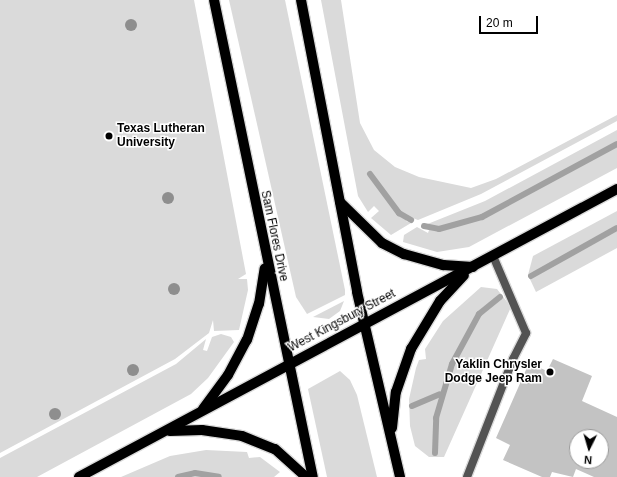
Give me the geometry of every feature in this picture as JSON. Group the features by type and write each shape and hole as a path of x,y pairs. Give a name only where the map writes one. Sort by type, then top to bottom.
{"main road":[{"name":"Sam Flores Drive","path":"214,0 266,258 313,477"},
{"path":"301,0 364,324 400,477"},
{"name":"West Kingsbury Street","path":"79,477 617,189"},
{"path":"339,201 392,248 443,265 473,267"},
{"path":"200,412 228,374 247,340 259,304 266,258"},
{"path":"391,439 396,392 411,349 440,301 473,267"},
{"path":"164,431 202,430 242,436 275,449 306,477"}],"lane":[{"path":"467,477 513,359 526,332 493,256"}],"shaded area":[{"name":"Texas Lutheran University","path":"0,0 194,0 246,274 238,279 247,279 248,290 239,330 214,331 213,320 209,333 175,359 0,453"},
{"path":"229,0 285,0 345,290 345,295 307,314 296,297"},
{"path":"321,0 341,0 360,123 374,150 395,167 419,177 471,188 496,179 617,115 617,121 481,194 418,220 407,216 406,221 411,223 391,235 371,218 379,211 374,206 368,212 358,196"},
{"path":"617,130 617,168 469,247 437,252 403,242 404,235 417,227 428,233 430,227 425,225 485,201"},
{"path":"617,211 617,248 536,292 528,275 533,256"},
{"path":"481,287 497,289 511,307 444,457 429,457 415,446 410,426 409,399 416,368 419,360 426,359 425,349 443,321"},
{"path":"344,301 340,311 329,319 313,317"},
{"path":"221,334 231,337 234,342 208,378 191,394 37,477 0,477 0,458 176,364 206,339 203,350 207,351 212,337"},
{"path":"340,371 350,380 357,395 377,477 327,477 308,389"},
{"path":"206,450 247,452 249,458 260,457 280,472 274,477 121,477 170,456"}],"building":[{"path":"553,359 592,376 582,401 617,417 617,477 594,477 576,469 573,477 552,472 550,477 542,477 503,460 510,445 496,438 529,363 547,371"}],"waterway":[{"path":"424,226 439,229 482,217 617,144"},
{"path":"370,174 399,213 411,220"},
{"path":"531,276 617,228"},
{"path":"435,453 436,418 452,364 479,314 500,297"},
{"path":"412,406 440,394"},
{"path":"178,477 195,473 219,477"}],"place":[{"name":"Texas Lutheran University","path":"109,136"},
{"name":"Yaklin Chrysler Dodge Jeep Ram","path":"550,372"}]}
